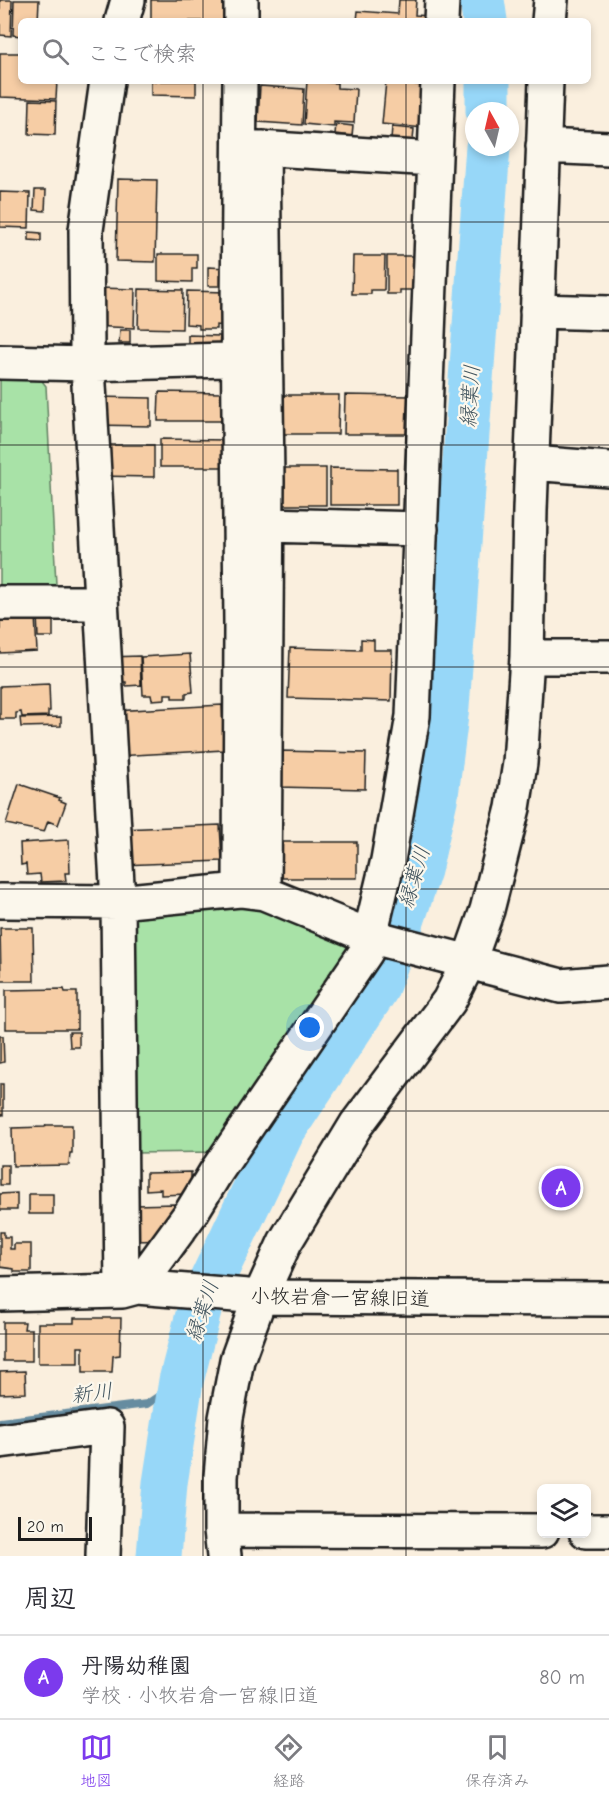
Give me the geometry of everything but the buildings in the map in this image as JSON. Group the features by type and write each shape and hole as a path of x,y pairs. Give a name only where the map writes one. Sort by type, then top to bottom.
{"street":[{"path":"123,18 128,0"},
{"path":"241,0 241,18"},
{"path":"441,18 442,0"},
{"path":"549,18 551,0"},
{"path":"107,84 86,230 87,364 118,902 137,1289"},
{"path":"240,84 250,147 252,359 241,624 252,891"},
{"path":"137,1289 191,1213 216,1172 375,937 413,716 438,84"},
{"path":"537,1531 223,1543 221,1477 226,1418 249,1296 285,1242 356,1125 449,1001 469,961 487,910 513,808 521,744 526,657 546,84"},
{"path":"543,146 609,149"},
{"path":"250,147 434,159"},
{"path":"537,311 609,313"},
{"path":"0,362 87,364 252,359"},
{"path":"252,359 266,525 252,891"},
{"path":"532,463 609,469"},
{"path":"266,525 421,529"},
{"path":"0,603 101,603"},
{"path":"526,657 609,657"},
{"path":"0,901 118,902 252,891 375,937 561,986 609,982"},
{"name":"小牧岩倉一宮線旧道","path":"0,1294 137,1289 249,1296 609,1299"},
{"path":"0,1441 107,1427 103,1556"},
{"path":"591,1531 609,1531"}],"green space":[{"path":"0,377 39,377 46,386 56,584 51,593 0,596"},
{"path":"255,901 359,944 217,1152 133,1153 117,908"}],"waterway":[{"name":"縁葉川","path":"482,0 485,18"},
{"name":"縁葉川","path":"488,84 488,102"},
{"name":"縁葉川","path":"159,1556 165,1483 181,1381 201,1303 282,1132 376,989 419,870 436,795 447,707 487,156"},
{"name":"新川","path":"0,1422 147,1404 181,1381"}],"place":[{"name":"丹陽幼稚園","path":"561,1188"}]}
